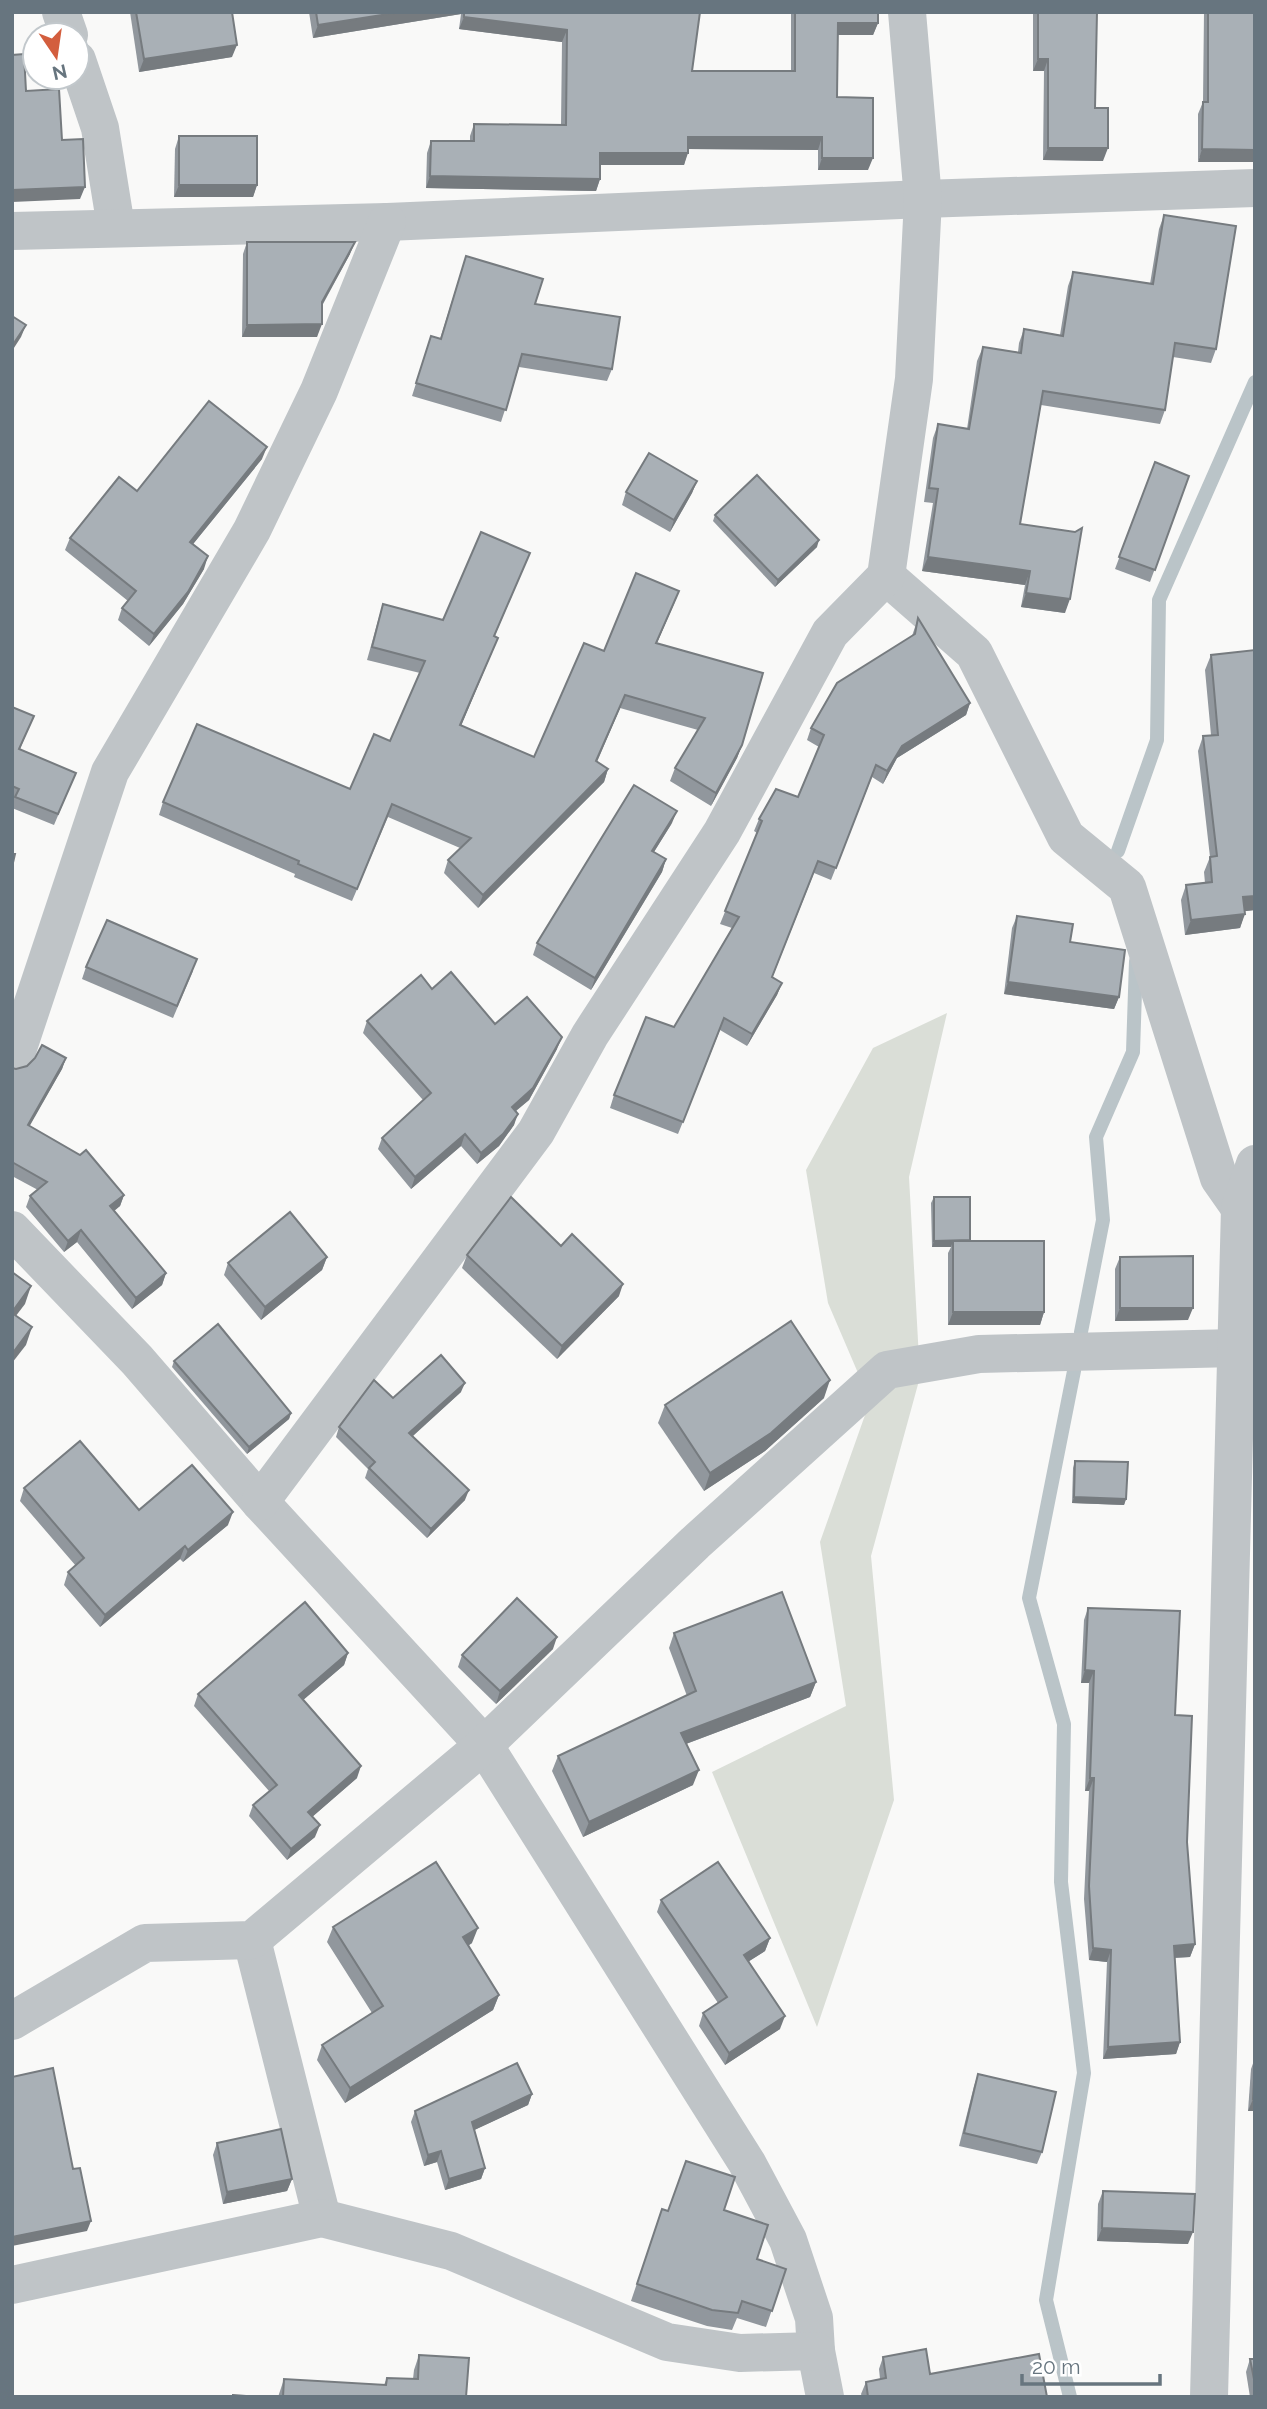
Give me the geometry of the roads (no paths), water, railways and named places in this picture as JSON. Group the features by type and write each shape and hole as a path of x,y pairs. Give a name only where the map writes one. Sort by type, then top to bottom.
{"street":[{"path":"260,1502 536,1132 590,1035 722,832 830,633 886,576 914,379 923,199 907,12"},
{"path":"87,91 100,128 116,227"},
{"path":"12,230 387,222 1255,188"},
{"path":"12,1058 18,1048 110,772 252,530 319,391 387,222"},
{"path":"886,576 974,653 1066,837 1127,887 1219,1178 1247,1205"},
{"path":"1209,2397 1236,1348 1247,1205 1255,1164"},
{"path":"12,1230 137,1360 260,1502 484,1745 747,2163 788,2240 814,2318 816,2351 825,2397"},
{"path":"12,2021 145,1943 251,1940 484,1745 695,1543 887,1370 979,1354 1236,1348"},
{"path":"251,1940 322,2218"},
{"path":"12,2285 322,2218 451,2251 667,2342 740,2353 816,2351"}],"waterway":[{"path":"1118,851 1157,740 1159,600 1255,382"},
{"path":"1081,1332 1103,1220 1096,1137 1133,1052 1136,961"},
{"path":"1070,2397 1046,2300 1084,2073 1061,1882 1064,1724 1029,1598 1074,1371"}]}
